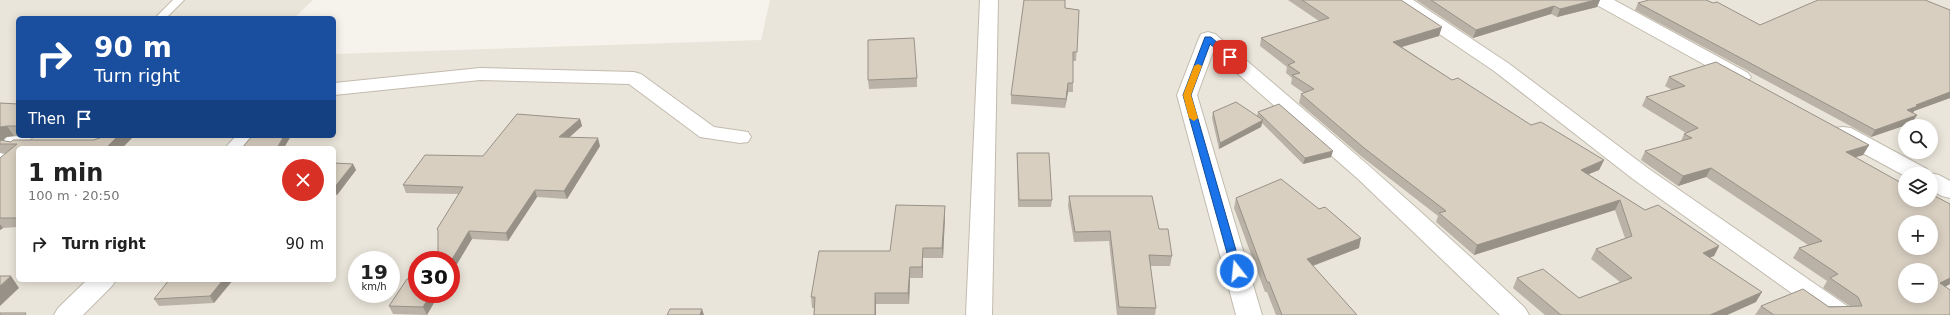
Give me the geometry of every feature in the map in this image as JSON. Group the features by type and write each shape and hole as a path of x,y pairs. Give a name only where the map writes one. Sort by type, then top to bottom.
{"street":[{"path":"979,315 989,0"},
{"path":"1401,0 1501,67 1641,174 1841,315"},
{"path":"1601,0 1755,85"},
{"path":"1249,315 1187,95 1208,38 1306,122 1472,271 1516,315"},
{"path":"336,89 480,74 634,78 681,114 708,132 740,137"},
{"path":"1830,126 1906,167"},
{"path":"238,146 246,138"},
{"path":"12,144 44,144"},
{"path":"1938,184 1950,191"},
{"path":"67,315 100,282"}],"lane":[{"path":"162,16 179,0"}],"shaded area":[{"path":"0,0 313,0 296,16 16,16 16,138 336,138 336,54 761,40 770,0 1950,0 1950,315 0,315"}],"building":[{"path":"1024,0 1065,0 1065,8 1079,10 1077,52 1073,52 1073,83 1068,83 1066,99 1011,95"},
{"path":"1302,0 1401,0 1442,27 1393,42 1452,80 1458,78 1531,125 1541,122 1604,160 1581,170 1645,210 1658,205 1719,246 1703,253 1762,292 1710,315 1561,315 1517,278 1543,269 1579,298 1632,278 1596,249 1632,236 1620,200 1477,245 1439,213 1446,211 1364,148 1301,94 1314,89 1292,75 1300,73 1288,65 1295,62 1261,38 1329,18"},
{"path":"1431,0 1595,0 1560,9 1554,6 1476,30"},
{"path":"1649,0 1706,0 1713,3 1717,2 1760,25 1818,0 1925,0 1950,10 1950,92 1907,110 1917,115 1906,119 1898,119 1898,122 1875,130 1638,3"},
{"path":"914,38 917,78 868,80 868,40"},
{"path":"1716,62 1869,145 1846,152 1898,181 1898,207 1938,207 1938,198 1950,204 1950,278 1940,283 1950,290 1950,315 1774,315 1761,306 1803,289 1829,307 1862,306 1858,297 1830,278 1838,274 1799,248 1822,241 1711,168 1683,176 1645,151 1692,138 1684,134 1698,128 1646,97 1685,86 1669,77"},
{"path":"1236,102 1263,120 1220,143 1213,112"},
{"path":"0,103 16,104 16,126 0,127"},
{"path":"1279,104 1333,151 1305,158 1258,112"},
{"path":"517,114 580,119 559,137 598,138 564,191 535,190 506,233 469,231 457,251 438,251 437,229 463,187 403,185 425,155 483,156"},
{"path":"100,138 116,138 108,146 16,146 16,218 0,218 0,158 17,144 0,144 0,140 11,142 13,140 94,140"},
{"path":"250,138 283,138 278,146 244,146"},
{"path":"1017,153 1049,153 1052,200 1019,200"},
{"path":"336,163 353,164 336,185"},
{"path":"1281,179 1319,209 1325,207 1361,238 1307,259 1357,315 1282,315 1269,282 1267,282 1236,198"},
{"path":"1069,196 1152,196 1159,229 1168,229 1172,256 1149,255 1156,308 1119,307 1110,231 1075,232"},
{"path":"896,205 945,206 942,248 923,248 922,267 910,267 908,293 875,293 875,315 814,315 815,297 811,297 819,251 890,251"},
{"path":"0,276 11,276 0,286"},
{"path":"408,279 408,303 425,303 423,307 389,306 391,303 400,303 400,290"},
{"path":"167,282 221,282 210,296 154,299"},
{"path":"670,309 702,309 700,315 667,315"},
{"path":"0,313 26,313 25,315 0,315"}],"slow traffic":[{"path":"1194,118 1187,95 1198,66"}],"route":[{"path":"1230,57 1208,38 1187,95 1237,271"}]}
